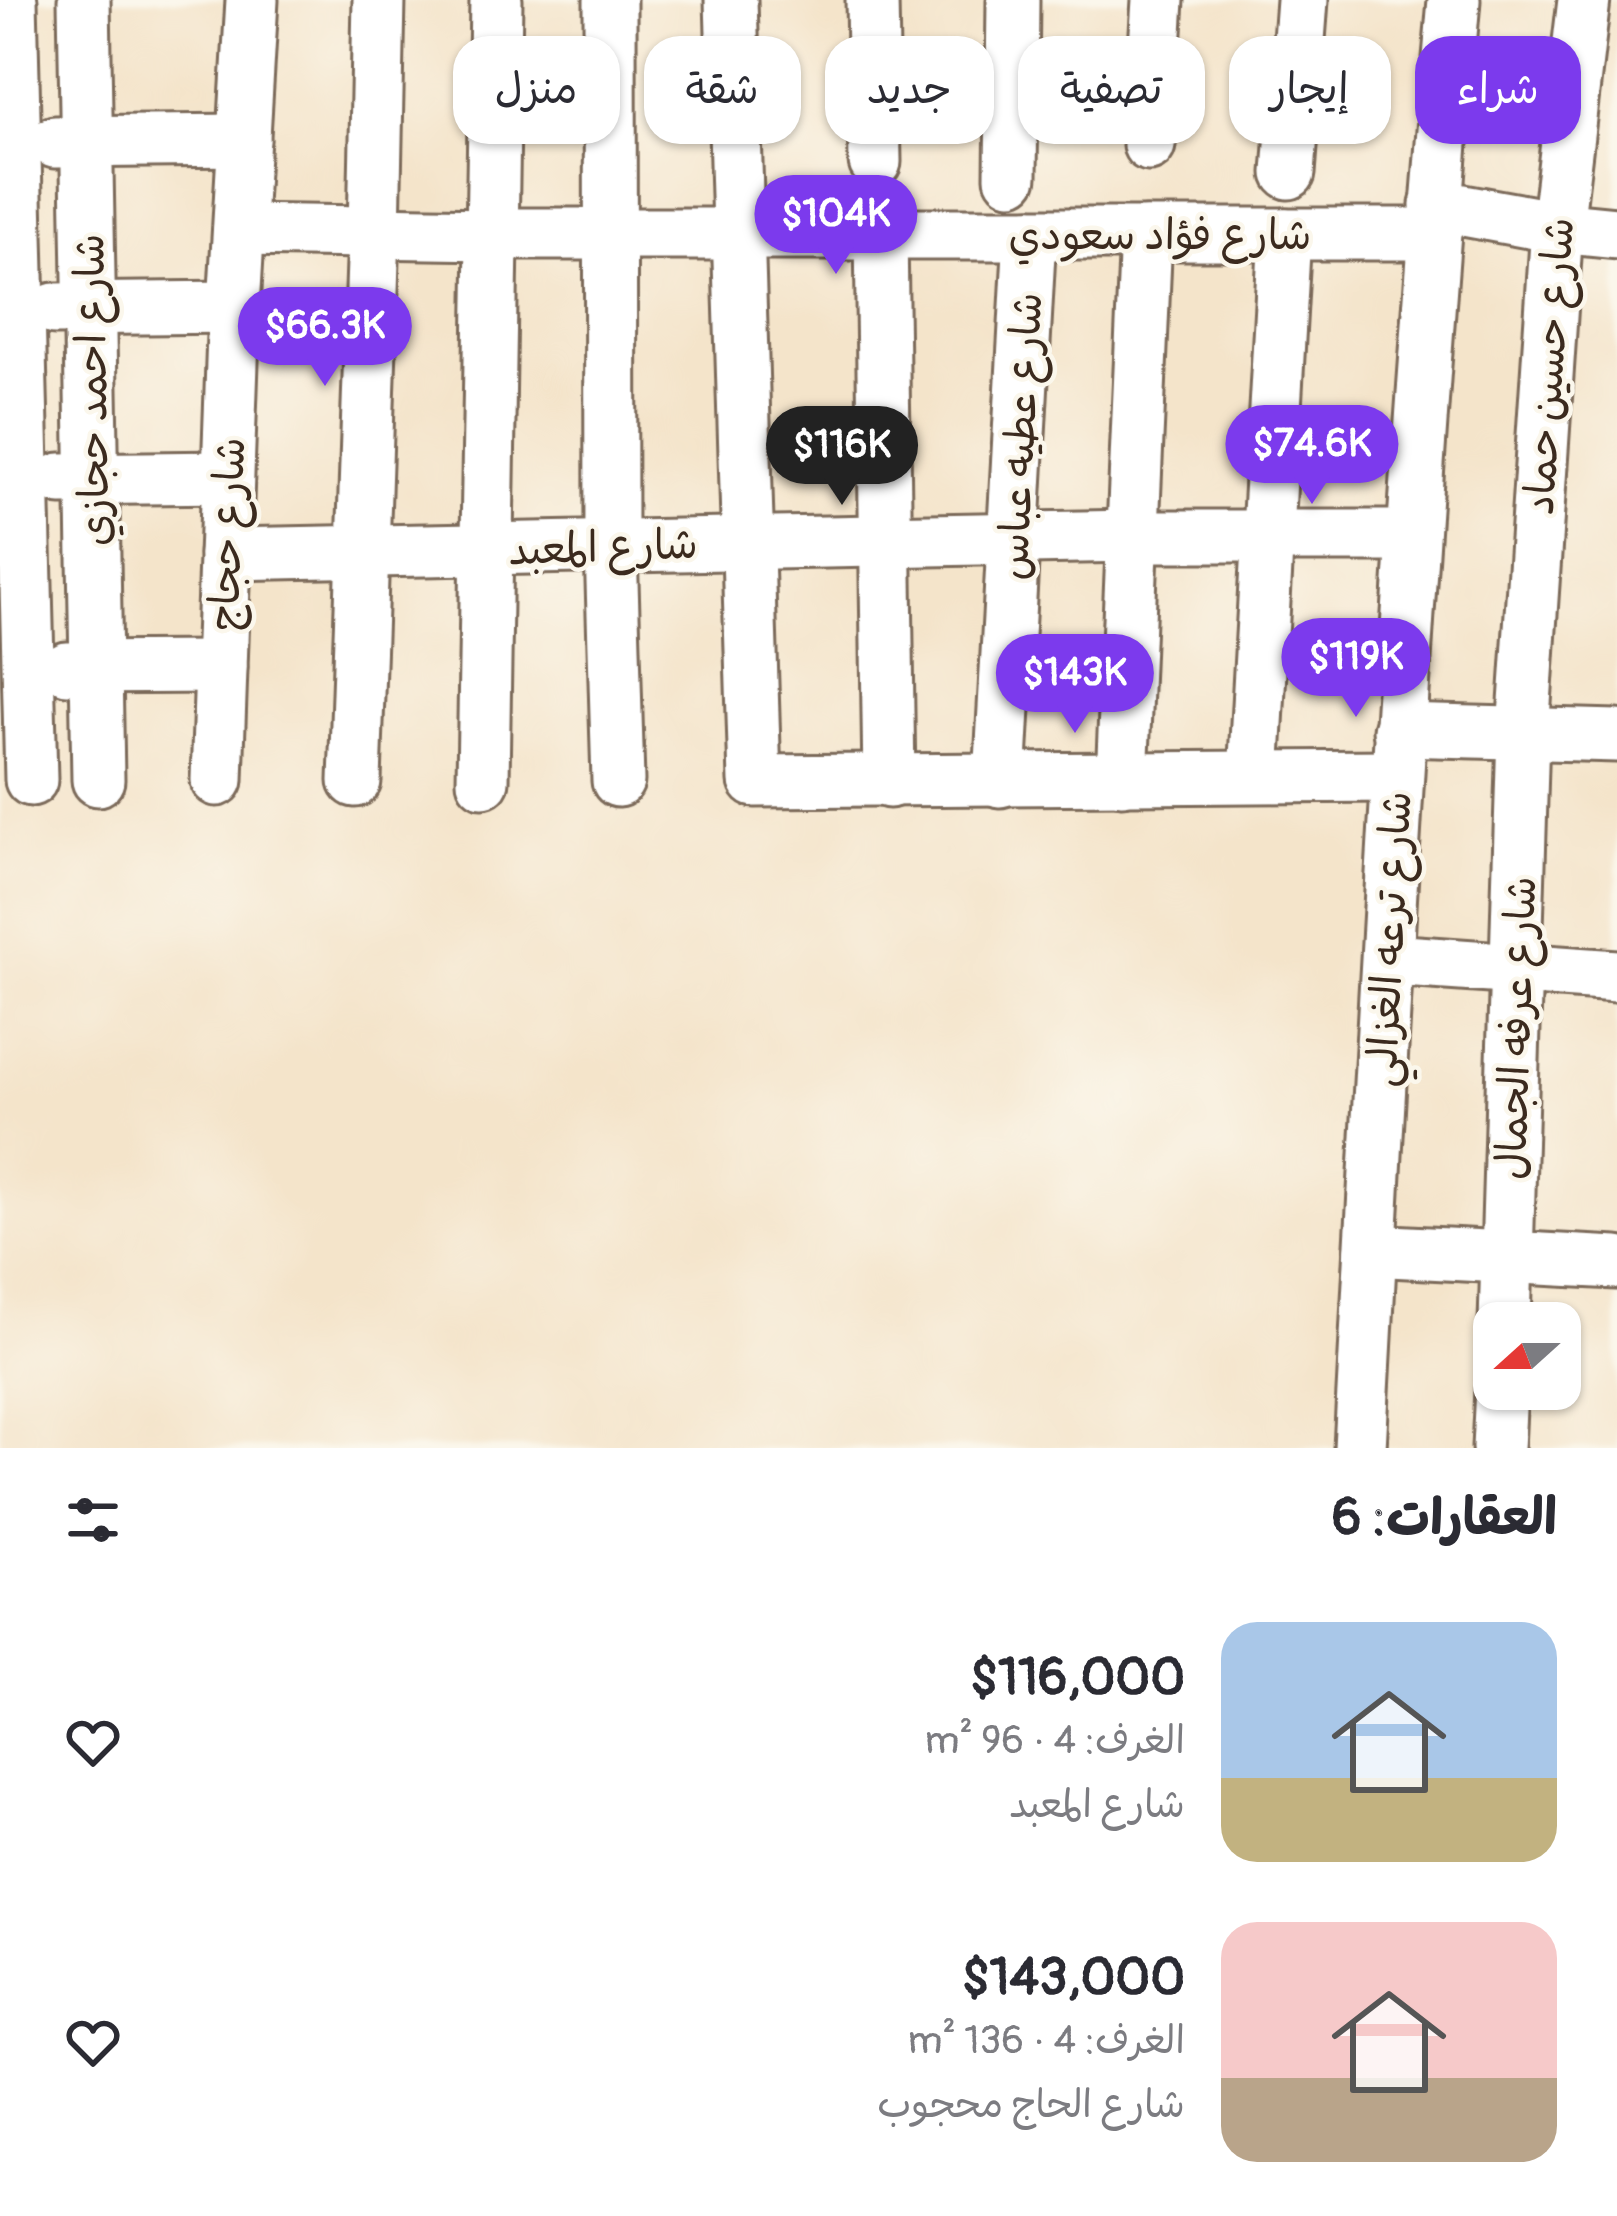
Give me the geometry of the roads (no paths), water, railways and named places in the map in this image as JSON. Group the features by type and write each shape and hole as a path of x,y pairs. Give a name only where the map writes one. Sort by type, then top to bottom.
{"street":[{"path":"11,0 8,143 14,668 31,780"},
{"name":"شارع احمد حجازي","path":"84,0 98,780"},
{"name":"شارع حجاج","path":"217,780 234,307 252,0"},
{"path":"355,781 379,0"},
{"path":"483,781 496,0"},
{"path":"610,0 611,548 618,781"},
{"path":"731,0 755,782 1254,776 1523,733 1617,736"},
{"path":"872,0 875,162"},
{"path":"1011,177 1013,0"},
{"path":"1150,145 1158,0"},
{"path":"1289,172 1302,0"},
{"name":"شارع ترعه الغزالي","path":"1360,1448 1397,753 1454,0"},
{"name":"شارع حسين حماد","path":"1523,733 1556,227 1584,0"},
{"path":"8,143 244,140"},
{"name":"شارع فؤاد سعودي","path":"239,230 1285,234 1435,219 1617,233"},
{"path":"881,234 889,782"},
{"name":"شارع عطيه عباس","path":"1000,781 1030,234"},
{"path":"1122,779 1146,234"},
{"path":"1254,776 1285,234"},
{"path":"10,309 234,307"},
{"path":"12,480 227,477"},
{"name":"شارع المعبد","path":"225,554 1133,536 1412,536"},
{"path":"14,668 221,667"},
{"name":"شارع عرفه الجمال","path":"1506,1302 1523,733"},
{"path":"1389,960 1617,976"},
{"path":"1371,1250 1617,1263"},
{"path":"1498,1448 1500,1410"}]}
